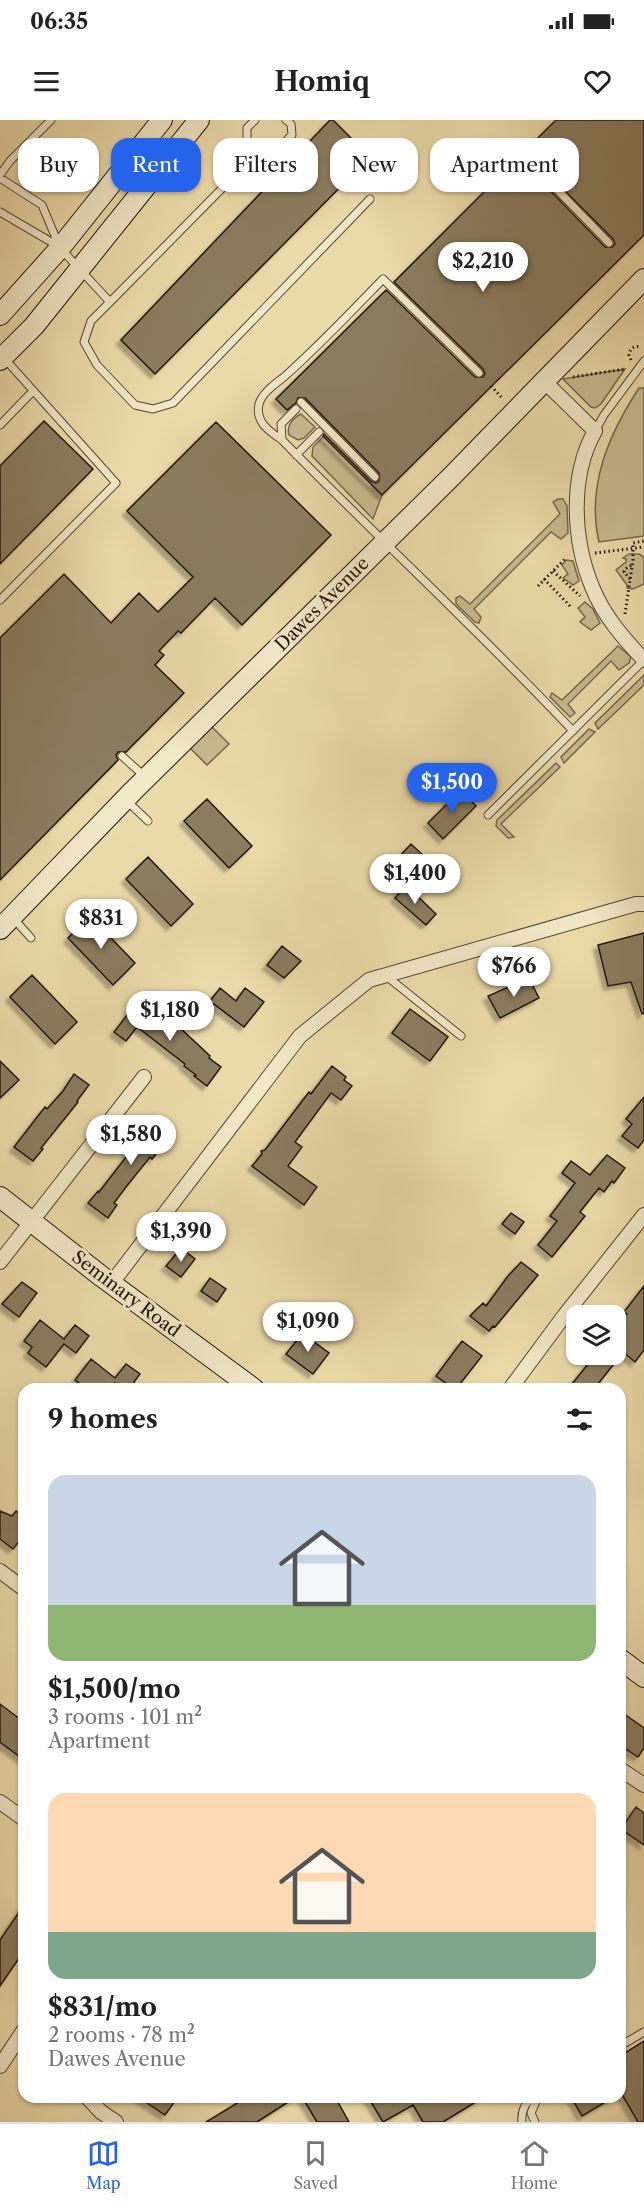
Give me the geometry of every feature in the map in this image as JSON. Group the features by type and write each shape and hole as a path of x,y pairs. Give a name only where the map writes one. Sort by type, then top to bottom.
{"main road":[{"path":"0,315 60,248 162,120"},
{"path":"1,358 34,326 200,120"},
{"name":"Dawes Avenue","path":"6,923 125,799 384,543 644,279"},
{"name":"Seminary Road","path":"0,1197 111,1284 246,1383"},
{"path":"626,1664 644,1677"}],"street":[{"path":"544,381 596,431 580,469 578,521 582,555 602,607 631,647 644,660"},
{"path":"111,1284 300,1036 369,980 636,904 644,904"},
{"path":"0,1262 144,1077"},
{"path":"514,1383 644,1215"},
{"path":"0,1571 18,1584"},
{"path":"626,1773 643,1783"},
{"path":"0,1802 18,1815"},
{"path":"0,2066 18,2041"},
{"path":"93,2103 116,2122"}],"lane":[{"path":"51,120 10,161 0,176 42,205 60,248 110,302"},
{"path":"247,138 247,128 255,120"},
{"path":"286,120 291,124 292,135 289,138"},
{"path":"219,192 91,321 84,342 97,364 135,405 153,410 173,403 370,200"},
{"path":"559,192 609,243"},
{"path":"0,212 60,248"},
{"path":"479,373 383,279 305,358 267,391 259,402 258,414 264,427 282,440 384,543 415,570 573,731"},
{"path":"0,600 116,483 1,358"},
{"path":"596,431 604,416 644,361"},
{"path":"0,425 33,391"},
{"path":"282,440 281,424 298,405 375,477"},
{"path":"296,455 319,432"},
{"path":"488,815 644,660"},
{"path":"122,756 146,778"},
{"path":"125,799 148,821"},
{"path":"6,923 31,938"},
{"path":"385,975 461,1036"},
{"path":"626,2042 644,2032"},
{"path":"522,2122 521,2115 526,2103"},
{"path":"535,2103 531,2113 535,2122"}],"path":[{"path":"631,360 629,355 631,349 641,346"},
{"path":"569,378 625,369"},
{"path":"491,386 503,399"},
{"path":"625,614 633,543 644,541"},
{"path":"594,553 644,547"},
{"path":"538,586 566,558"},
{"path":"630,579 624,572 625,568 632,565"},
{"path":"553,571 580,596"},
{"path":"544,579 570,606"}],"shaded area":[{"path":"625,369 601,404 595,408 591,407 563,379"},
{"path":"639,388 644,388 644,536 599,542 596,501 603,461 618,424"},
{"path":"301,414 315,427 304,438 298,440 289,435 288,428"},
{"path":"324,436 382,495 373,519 312,456 313,447"},
{"path":"563,499 567,506 568,533 561,539 551,532 474,609 481,617 479,623 475,622 456,604 456,598 460,596 470,604 560,514 553,502"},
{"path":"629,554 639,554 644,557 644,584 633,589 627,588 616,570 626,562 623,558"},
{"path":"566,560 573,561 579,581 573,585 563,578 568,574 562,565"},
{"path":"585,602 593,609 600,623 591,630 580,622 585,617 578,608"},
{"path":"618,646 631,657 629,663 619,670 611,661 568,704 575,713 570,717 550,697 552,693 562,700"},
{"path":"644,675 644,685 598,729 595,723"},
{"path":"212,727 229,744 207,765 190,748"},
{"path":"589,729 595,732 564,763 561,757"},
{"path":"556,763 560,767 501,824 514,837 508,838 496,826 497,820"}],"building":[{"path":"330,120 333,120 351,138 330,138 330,192 335,192 155,374 121,340 262,192 318,192 318,138 313,138"},
{"path":"556,120 644,120 644,235 382,495 323,436 324,434 371,481 376,483 379,481 379,473 305,398 298,398 296,403 287,410 276,399 386,290 475,377 483,377 485,374 483,369 394,282 484,192 551,192 605,247 612,247 615,244 613,239 566,192 579,192 579,138 538,138"},
{"path":"44,421 93,469 0,564 0,466"},
{"path":"216,422 331,535 242,625 215,598 181,633 178,631 159,651 164,655 155,665 184,693 126,752 118,752 116,755 118,760 0,880 0,638 64,574 111,623 139,593 158,612 193,577 127,511"},
{"path":"461,790 476,806 443,839 428,823"},
{"path":"207,799 252,846 229,868 184,821"},
{"path":"411,844 427,859 398,888 383,874"},
{"path":"148,857 193,904 171,926 126,879"},
{"path":"406,885 436,914 426,925 395,898"},
{"path":"90,916 135,963 113,985 68,938"},
{"path":"644,933 644,1013 642,1014 631,982 608,986 598,945"},
{"path":"282,946 301,961 284,978 267,965"},
{"path":"32,975 77,1022 55,1044 10,997"},
{"path":"529,978 539,998 500,1018 488,996"},
{"path":"220,988 236,1001 245,988 264,1002 244,1027 210,1001"},
{"path":"135,1005 147,1014 151,1008 177,1025 221,1067 207,1086 184,1066 185,1064 137,1027 126,1041 114,1032"},
{"path":"410,1009 448,1037 430,1061 392,1033"},
{"path":"0,1061 19,1080 0,1098"},
{"path":"332,1066 346,1077 344,1080 352,1086 341,1100 331,1093 295,1142 302,1147 288,1166 317,1187 304,1205 252,1166 262,1154 261,1151 265,1150"},
{"path":"74,1074 89,1085 33,1161 14,1147 45,1107 47,1109 63,1091"},
{"path":"644,1097 644,1140 638,1148 622,1136 632,1124 626,1119"},
{"path":"155,1116 174,1131 126,1187 114,1203 117,1205 108,1218 88,1203 147,1130 145,1129"},
{"path":"607,1155 625,1168 604,1192 599,1188 580,1212 585,1216 552,1257 538,1245 557,1221 550,1216 575,1183 562,1173 571,1161 590,1175"},
{"path":"511,1213 524,1222 515,1234 502,1224"},
{"path":"181,1248 195,1259 181,1277 166,1266"},
{"path":"521,1262 538,1275 495,1327 493,1326 489,1331 470,1316 483,1303 486,1306"},
{"path":"210,1278 226,1289 217,1302 201,1291"},
{"path":"22,1282 37,1293 19,1317 2,1304"},
{"path":"644,1286 644,1350 635,1362 626,1354 626,1309"},
{"path":"40,1320 64,1339 75,1325 89,1336 76,1353 64,1344 46,1367 28,1353 32,1347 24,1341"},
{"path":"305,1330 315,1338 313,1341 329,1353 313,1374 286,1354"},
{"path":"462,1341 482,1356 461,1383 446,1383 436,1376"},
{"path":"91,1359 115,1378 126,1364 140,1374 133,1383 79,1383 75,1380"},
{"path":"587,1365 613,1365 599,1383 573,1383"},
{"path":"0,1511 12,1516 16,1511 18,1512 18,1543 13,1549 0,1539"},
{"path":"0,1704 18,1718 18,1756 0,1742"},
{"path":"626,1715 644,1728 644,1748 638,1757 626,1749"},
{"path":"636,1807 644,1813 644,1845 626,1832 626,1822"},
{"path":"18,1914 18,1960 0,1986 0,1940"},
{"path":"644,2041 644,2122 638,2122 626,2101 626,2052"},
{"path":"147,2103 174,2103 165,2115"},
{"path":"237,2103 287,2103 257,2122 206,2122"},
{"path":"306,2103 338,2103 349,2122 317,2122"},
{"path":"372,2103 474,2103 443,2122 423,2122 413,2105 383,2122"},
{"path":"574,2103 604,2103 582,2116"}]}
